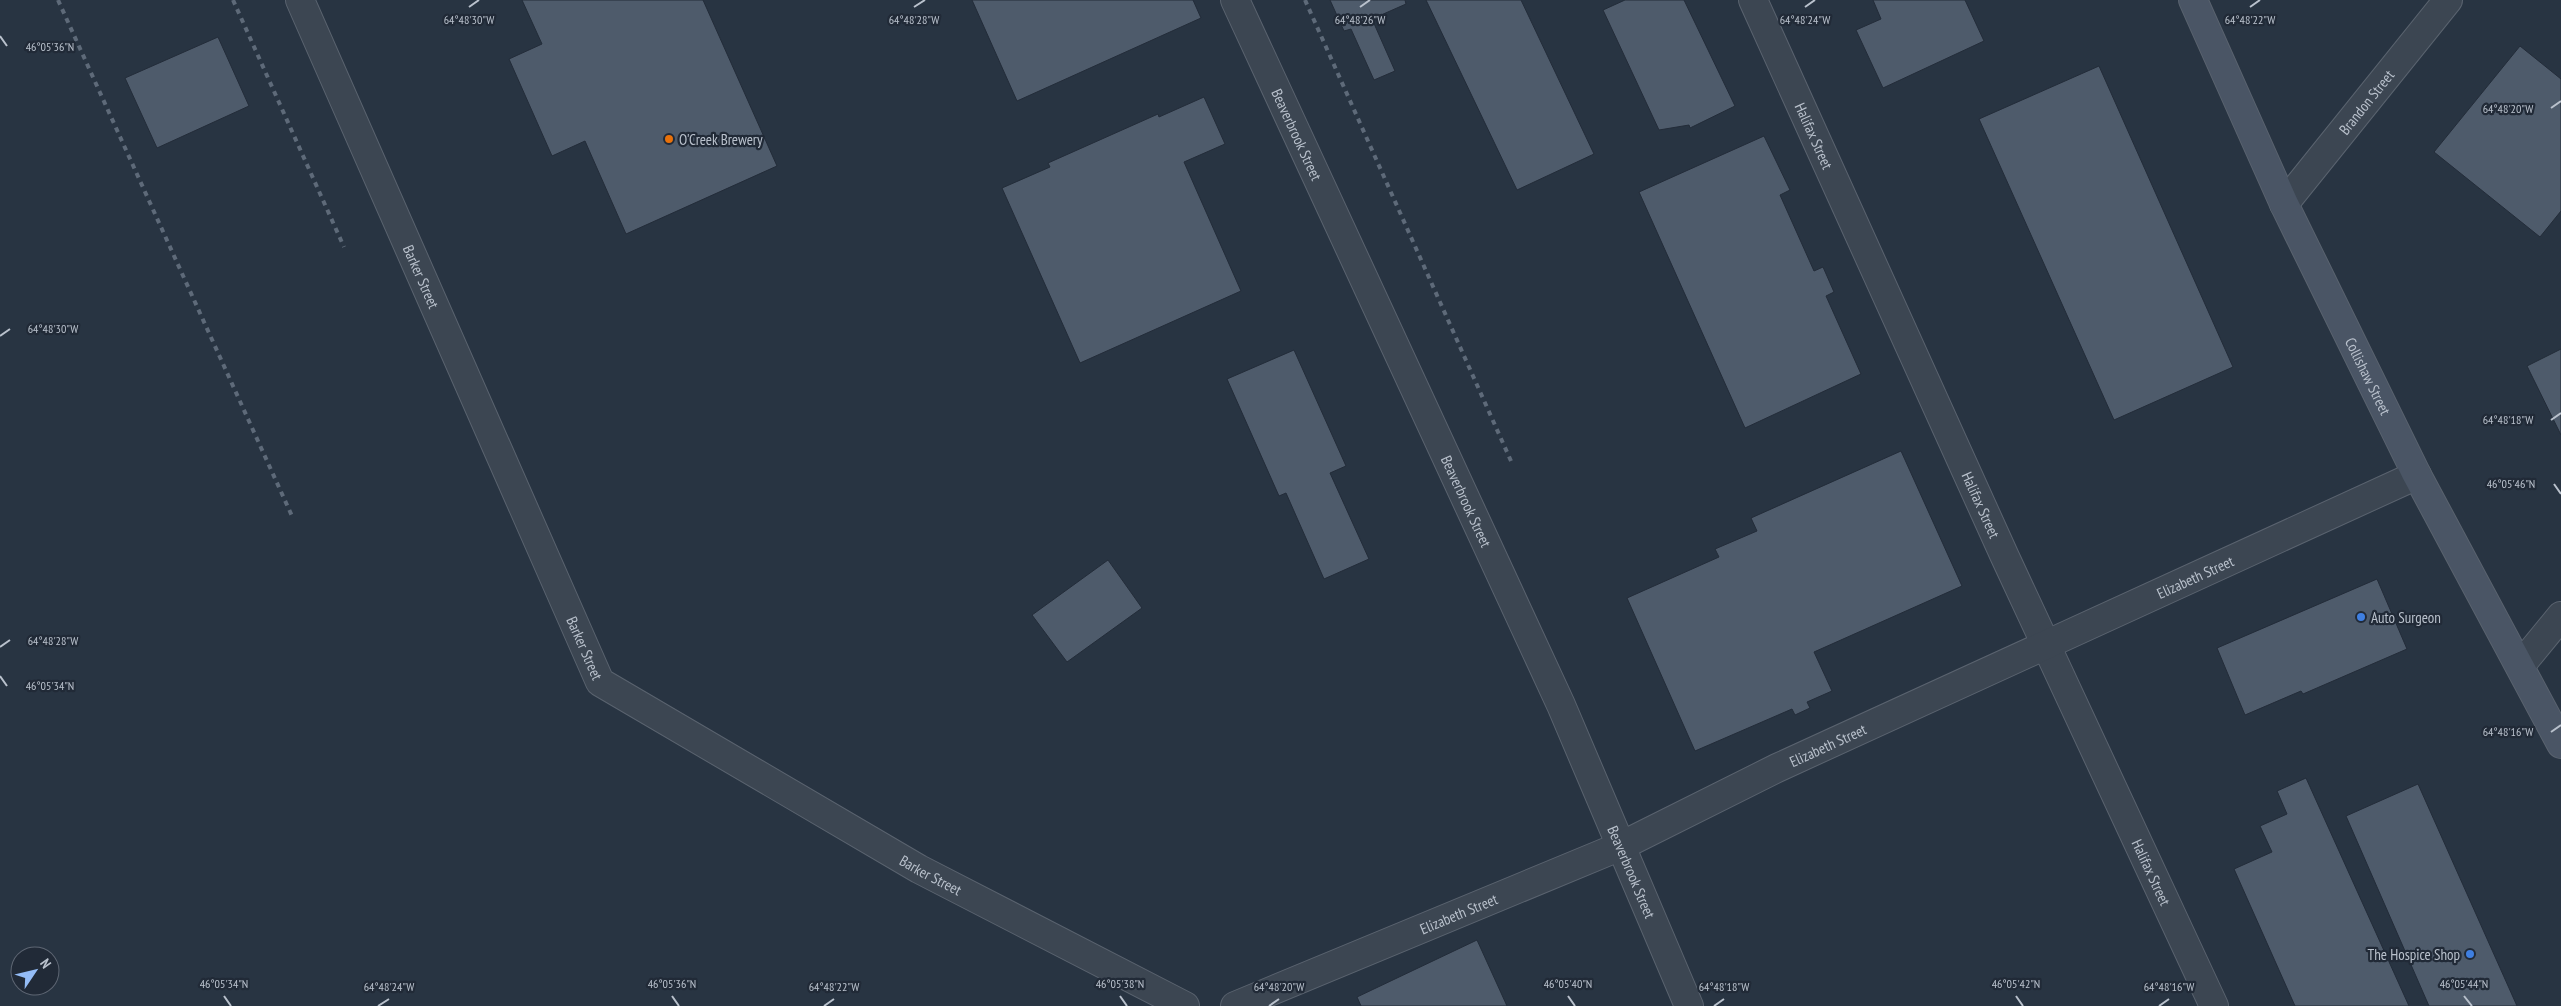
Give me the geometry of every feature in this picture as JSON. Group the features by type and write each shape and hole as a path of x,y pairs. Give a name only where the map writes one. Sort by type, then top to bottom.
{"street":[{"name":"Barker Street","path":"300,0 600,682 919,869 1185,1006"},
{"name":"Beaverbrook Street","path":"1235,0 1557,696 1689,1006"},
{"name":"Halifax Street","path":"1753,0 2005,557 2214,1006"},
{"name":"Collishaw Street","path":"2193,0 2284,204 2417,475 2561,744"},
{"name":"Brandon Street","path":"2284,204 2448,0"},
{"name":"Elizabeth Street","path":"1235,1006 1620,846 1777,768 2417,475"},
{"path":"2520,666 2561,616"}],"building":[{"path":"522,0 703,0 777,166 626,234 585,141 552,156 509,59 542,44"},
{"path":"972,0 1193,0 1201,18 1017,101"},
{"path":"1330,0 1405,0 1406,4 1372,19 1395,71 1374,80 1351,29 1344,31"},
{"path":"1426,0 1521,0 1594,154 1517,190"},
{"path":"1625,0 1684,0 1735,106 1690,128 1689,125 1659,130 1603,10"},
{"path":"1873,0 1965,0 1984,41 1883,88 1856,30 1881,19"},
{"path":"218,37 249,106 157,148 125,78"},
{"path":"2520,46 2561,79 2561,211 2540,237 2434,152"},
{"path":"2099,66 2233,367 2114,420 1979,119"},
{"path":"1204,97 1225,144 1184,162 1241,291 1080,363 1002,188 1050,167 1048,163 1158,114 1159,117"},
{"path":"1764,136 1790,190 1780,195 1814,271 1823,267 1834,292 1826,296 1861,374 1745,428 1639,192"},
{"path":"2561,349 2561,435 2527,366"},
{"path":"1294,350 1346,466 1330,473 1369,559 1324,579 1286,493 1279,496 1227,379"},
{"path":"1901,451 1962,586 1814,652 1832,691 1807,702 1810,708 1795,715 1792,709 1695,751 1627,598 1719,557 1715,549 1757,531 1751,518"},
{"path":"1108,560 1142,608 1067,662 1032,615"},
{"path":"2377,579 2407,649 2303,694 2301,691 2245,715 2217,648"},
{"path":"2306,778 2409,1006 2295,1006 2234,869 2272,852 2260,826 2287,814 2277,791"},
{"path":"2418,784 2517,1006 2429,1006 2346,816"},
{"path":"1477,940 1507,1006 1361,1006 1357,997"}],"railway":[{"path":"58,0 292,516"},
{"path":"233,0 344,247"},
{"path":"1305,0 1511,461"}],"place":[{"name":"O'Creek Brewery","path":"669,139"},
{"name":"Auto Surgeon","path":"2361,617"},
{"name":"The Hospice Shop","path":"2470,954"}]}
